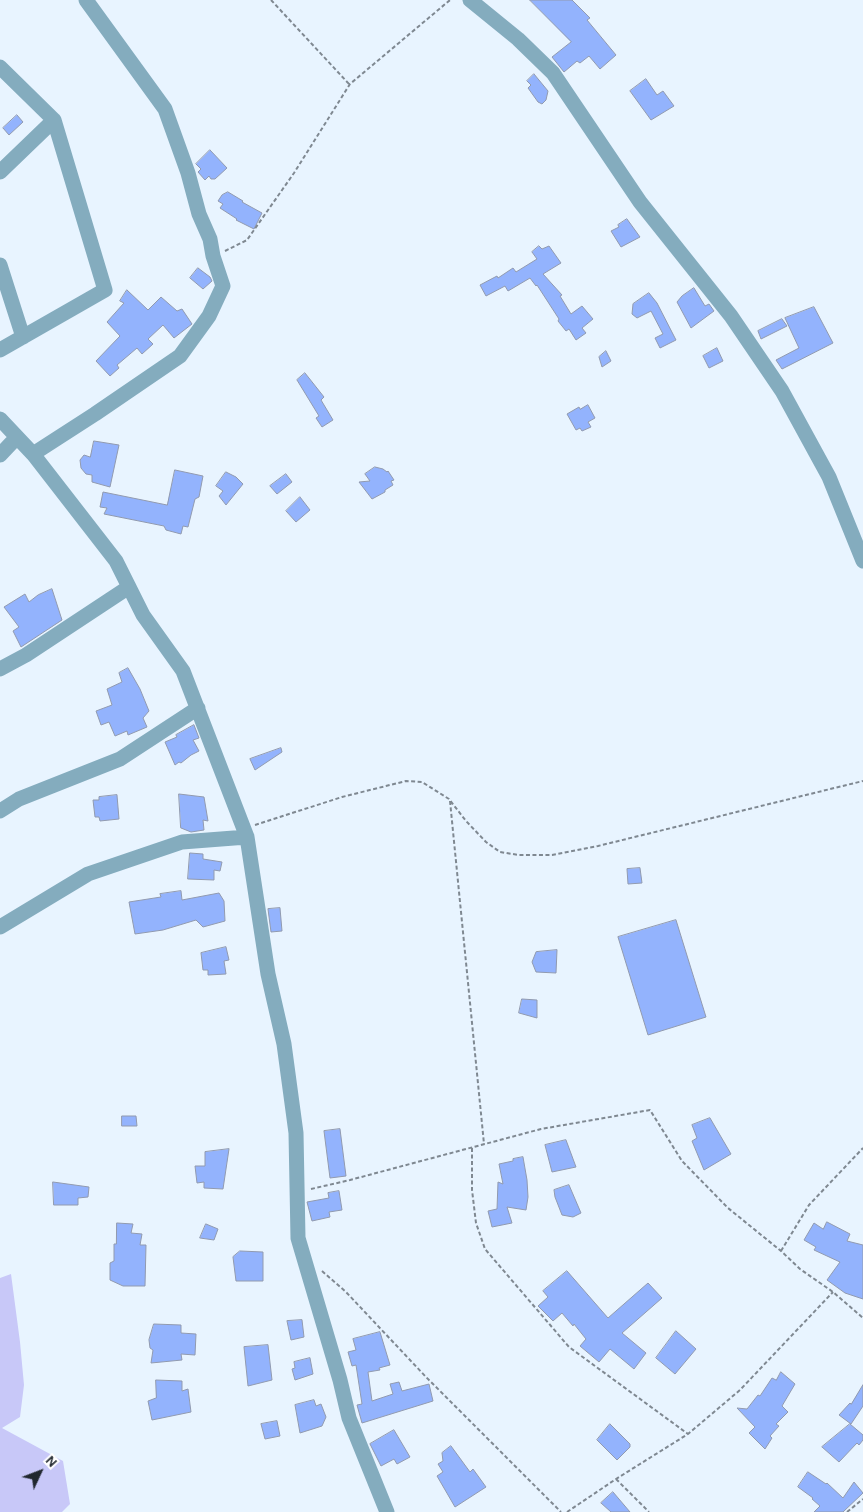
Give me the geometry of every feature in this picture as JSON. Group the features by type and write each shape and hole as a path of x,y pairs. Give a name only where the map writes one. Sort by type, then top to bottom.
{"street":[{"path":"470,0 518,39 553,73 640,202 731,316 782,391 824,469 863,560"},
{"path":"33,454 180,356 209,316 223,286 213,256 210,239 199,214 188,174 165,109 89,1"},
{"path":"0,67 54,120 105,290 0,350"},
{"path":"0,172 54,120"},
{"path":"0,265 23,337"},
{"path":"0,418 33,454 116,561 143,615 183,671 245,833 268,974 285,1054 296,1133 298,1238 340,1380 349,1418 387,1512"},
{"path":"0,455 17,437"},
{"path":"0,669 26,655 129,587"},
{"path":"0,811 19,799 120,759 198,708"},
{"path":"0,928 88,874 182,842 245,833"}],"path":[{"path":"271,0 350,84"},
{"path":"213,256 247,240 294,173 350,84 450,0"},
{"path":"245,833 342,797 406,781 422,782 449,798 466,821 486,842 500,852 519,855 552,855 598,846 863,781"},
{"path":"449,798 484,1144"},
{"path":"296,1192 350,1180 541,1129 650,1110 682,1161 728,1208 800,1269 833,1292 863,1318"},
{"path":"472,1148 472,1190 476,1223 485,1249 569,1347 688,1434"},
{"path":"781,1251 808,1205 863,1148"},
{"path":"303,1256 346,1292 426,1377 561,1512"},
{"path":"567,1512 616,1478 688,1434 740,1390 833,1292"},
{"path":"616,1478 649,1512"},
{"path":"847,1512 863,1499"}],"shaded area":[{"path":"11,1274 24,1385 20,1417 2,1428 63,1461 70,1504 62,1512 0,1512 0,1278"}],"building":[{"path":"530,0 572,0 590,18 587,20 616,55 600,69 589,56 580,63 577,61 564,72 552,57 571,42"},
{"path":"534,74 548,91 546,100 542,104 538,102 528,88 531,85 527,81"},
{"path":"646,79 657,95 663,91 674,106 651,120 630,91"},
{"path":"17,115 23,122 9,135 3,128"},
{"path":"210,150 227,168 215,179 211,179 209,176 205,180 198,172 201,169 196,164"},
{"path":"228,192 262,213 254,229 236,220 220,208 223,204 218,201 222,195"},
{"path":"627,219 640,237 621,247 611,231 619,227 618,225"},
{"path":"539,246 542,249 549,246 561,263 543,274 562,295 560,296 571,314 582,306 593,319 582,328 586,333 576,340 569,329 566,331 558,321 559,319 537,285 530,278 508,291 505,286 486,296 480,285 497,276 498,278 513,268 516,272 537,259 532,252"},
{"path":"198,268 210,277 212,281 203,289 190,278"},
{"path":"694,288 705,306 709,304 714,311 691,328 677,302"},
{"path":"127,290 148,310 161,297 177,311 182,309 192,324 174,338 163,325 148,339 153,344 142,354 137,348 117,365 119,368 110,376 96,361 120,336 107,322 124,303 120,301"},
{"path":"649,293 657,303 676,340 660,348 655,338 663,334 651,311 637,318 632,314 633,304"},
{"path":"814,307 833,343 782,369 776,360 799,348 785,318"},
{"path":"782,319 787,326 761,339 758,331"},
{"path":"717,348 723,361 709,368 703,356"},
{"path":"606,351 611,361 602,367 599,357"},
{"path":"305,373 324,397 321,400 333,420 322,427 316,418 319,416 297,380"},
{"path":"588,405 595,418 588,422 591,427 582,431 580,428 576,430 567,414 579,407 580,409"},
{"path":"94,441 119,445 110,487 92,482 92,475 86,474 81,468 80,460 84,455 90,457"},
{"path":"375,467 388,471 394,480 391,481 393,485 385,490 385,492 372,499 359,482 370,481 365,474"},
{"path":"175,470 203,476 199,497 195,499 188,527 183,526 181,534 166,530 164,526 104,514 107,508 100,507 103,492 167,505"},
{"path":"226,472 236,477 243,484 226,505 219,496 223,491 216,486"},
{"path":"286,474 292,482 277,494 270,486"},
{"path":"300,497 310,510 296,522 286,511"},
{"path":"52,589 62,620 21,647 13,631 19,627 4,607 25,594 29,602 38,595"},
{"path":"128,668 140,689 149,711 143,718 147,727 128,735 127,731 115,736 109,722 101,725 96,711 112,705 107,689 122,682 119,673"},
{"path":"194,725 199,738 193,740 199,751 175,765 165,742 177,737 176,735"},
{"path":"281,748 282,752 255,770 250,759"},
{"path":"179,794 204,797 208,821 203,820 204,830 191,832 181,828"},
{"path":"117,795 119,819 100,821 99,817 95,817 93,800 99,800 99,797"},
{"path":"190,853 203,854 203,859 222,862 220,871 214,870 214,880 188,879"},
{"path":"640,868 642,883 628,884 627,869"},
{"path":"181,891 182,900 219,893 224,901 225,921 203,927 196,920 163,930 135,934 129,902 161,897 160,894"},
{"path":"280,908 282,931 271,932 268,909"},
{"path":"676,920 706,1017 648,1035 618,937"},
{"path":"226,947 229,960 224,961 226,974 208,975 208,970 203,970 201,953"},
{"path":"557,950 556,973 536,972 532,962 536,952"},
{"path":"522,999 537,1000 537,1018 519,1013"},
{"path":"122,1116 136,1116 137,1126 122,1126"},
{"path":"710,1118 731,1154 704,1170 692,1141 697,1138 692,1125"},
{"path":"340,1129 346,1176 330,1178 324,1131"},
{"path":"566,1140 576,1167 552,1172 545,1145"},
{"path":"229,1149 223,1189 204,1188 204,1182 197,1183 195,1166 205,1166 205,1152"},
{"path":"523,1157 528,1197 526,1210 507,1207 512,1223 492,1227 488,1211 497,1209 498,1182 503,1184 499,1164"},
{"path":"53,1182 89,1187 88,1197 78,1198 78,1205 54,1205"},
{"path":"569,1185 581,1213 573,1217 562,1215 554,1190"},
{"path":"339,1191 342,1210 329,1212 330,1217 312,1221 307,1202 329,1198 328,1193"},
{"path":"827,1222 850,1234 847,1241 863,1245 863,1299 845,1293 827,1280 840,1262 814,1250 816,1247 804,1240 814,1223 823,1229"},
{"path":"117,1223 133,1224 131,1233 142,1234 140,1245 146,1245 145,1286 123,1286 110,1280 110,1263 114,1261"},
{"path":"206,1224 218,1229 214,1240 200,1238"},
{"path":"240,1251 263,1252 263,1281 236,1281 233,1257"},
{"path":"567,1271 608,1318 648,1283 662,1298 622,1333 646,1353 634,1369 610,1349 599,1362 580,1346 586,1339 574,1324 573,1326 562,1313 553,1321 538,1306 548,1297 543,1291"},
{"path":"302,1320 304,1337 291,1340 287,1321"},
{"path":"154,1324 181,1325 181,1333 196,1334 195,1355 181,1354 182,1360 151,1363 153,1350 150,1348 149,1340"},
{"path":"676,1331 696,1349 675,1374 656,1358"},
{"path":"380,1332 390,1365 379,1368 380,1370 368,1372 372,1401 393,1394 390,1384 399,1382 402,1391 429,1384 433,1401 362,1423 357,1405 362,1404 356,1365 352,1366 348,1352 356,1350 353,1339"},
{"path":"268,1345 272,1380 248,1386 244,1347"},
{"path":"310,1358 313,1374 295,1380 292,1369 295,1368 294,1362"},
{"path":"781,1372 795,1384 782,1406 788,1412 776,1424 779,1426 770,1436 772,1438 765,1449 749,1433 755,1427 737,1408 747,1409 758,1395 760,1396 772,1378 776,1380"},
{"path":"156,1380 182,1381 182,1391 188,1389 191,1412 152,1420 148,1401 156,1398"},
{"path":"863,1385 863,1406 851,1424 839,1415 851,1404"},
{"path":"314,1400 316,1406 321,1404 326,1417 322,1426 300,1433 295,1405"},
{"path":"277,1421 280,1436 265,1439 261,1424"},
{"path":"610,1424 630,1444 630,1447 617,1460 597,1440"},
{"path":"850,1424 863,1435 863,1440 859,1445 857,1443 839,1462 822,1447"},
{"path":"394,1430 410,1457 397,1464 394,1459 381,1466 370,1444"},
{"path":"451,1446 470,1472 473,1469 486,1487 455,1507 437,1476 443,1472 438,1464 443,1461 442,1453"},
{"path":"808,1472 827,1483 843,1498 854,1482 863,1493 843,1512 814,1512 820,1506 798,1487"},
{"path":"613,1492 630,1512 611,1512 601,1503"}]}
